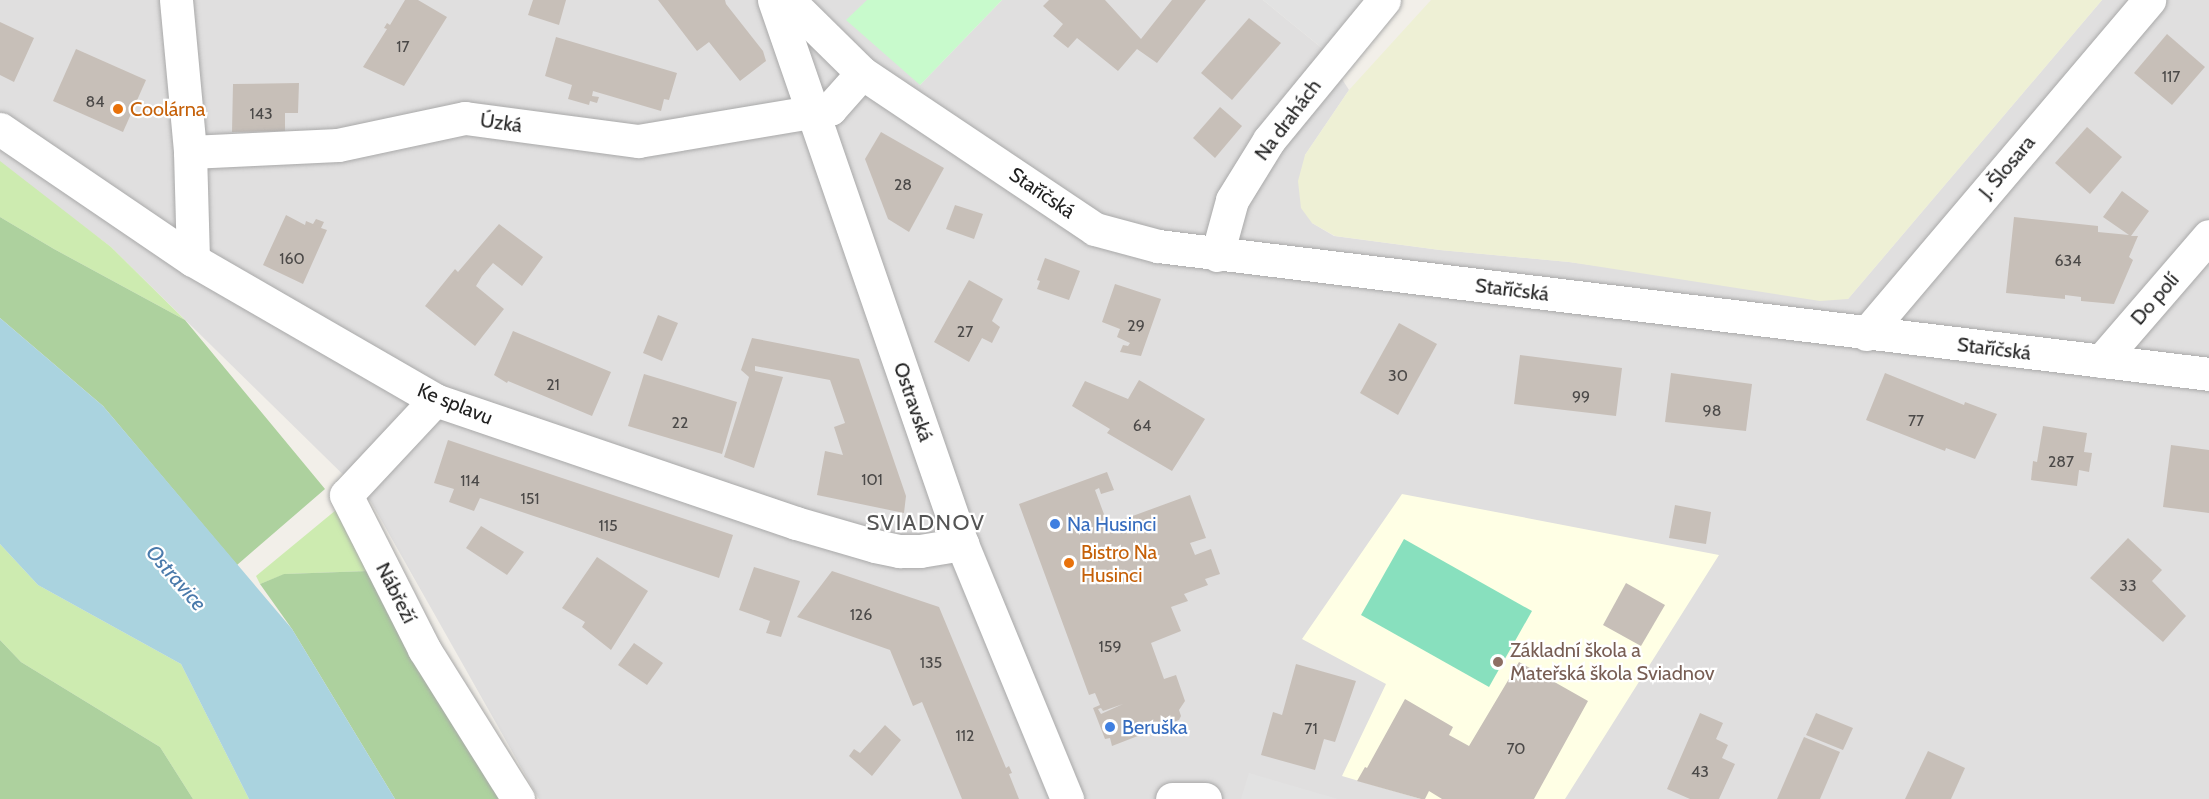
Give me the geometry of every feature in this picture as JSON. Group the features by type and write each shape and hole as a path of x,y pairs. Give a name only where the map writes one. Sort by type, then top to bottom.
{"street":[{"path":"176,0 190,152 193,260"},
{"name":"Ostravská","path":"774,0 963,544 1067,799"},
{"name":"Staříčská","path":"788,0 862,74 1095,229 1158,246 1217,255 2209,374"},
{"name":"Na drahách","path":"1217,255 1232,200 1269,140 1384,0"},
{"name":"J. Šlosara","path":"1866,333 2149,0"},
{"path":"812,112 830,109 862,74"},
{"name":"Úzká","path":"190,152 338,145 465,118 638,141 812,112"},
{"name":"Ke splavu","path":"0,129 193,260 435,400 796,523 874,546 899,551 920,551 963,544"},
{"name":"Do polí","path":"2101,361 2209,236"},
{"name":"Nábřeží","path":"435,400 346,495 424,649 519,799"},
{"path":"1172,799 1205,799"}],"shaded area":[{"path":"0,0 867,0 920,85 1002,0 1263,0 1323,49 1349,90 1305,155 1312,223 1334,236 1440,250 1569,262 1848,299 2102,0 2209,0 2209,799 539,799 371,502 111,247 0,163"},
{"path":"1263,0 1366,0 1323,49"},
{"path":"1431,0 2102,0 1848,299 1820,301 1569,262 1440,250 1335,236 1312,223 1301,208 1298,181 1305,155 1349,90"},
{"name":"Základní škola a Mateřská škola Sviadnov","path":"1402,494 1719,555 1565,799 1421,799 1342,776 1386,684 1302,639"},
{"path":"1249,773 1338,799 1241,799"}],"green space":[{"path":"867,0 1002,0 920,85 846,20"},
{"path":"0,161 111,247 185,320 0,217"},
{"path":"0,217 185,320 325,489 237,565 103,406 0,318"},
{"path":"336,510 368,571 285,574 260,584 256,576"},
{"path":"1404,539 1532,611 1489,687 1361,615"},
{"path":"0,544 38,585 181,664 249,799 193,799 160,747 21,662 0,640"},
{"path":"368,571 504,799 395,799 292,629 260,584 284,574"},
{"path":"0,640 21,662 160,747 193,799 0,799"}],"water":[{"name":"Ostravice","path":"0,318 103,406 292,629 395,799 249,799 181,664 38,585 0,544"}],"building":[{"path":"405,0 418,0 447,17 404,86 363,67 387,29 384,28 387,23 390,25"},
{"path":"533,0 566,0 559,25 528,15"},
{"path":"658,0 725,0 763,51 766,61 740,81 709,42 697,51"},
{"path":"1049,0 1105,0 1141,39 1172,0 1206,0 1157,63 1137,49 1118,71 1077,38 1068,48 1053,36 1063,24 1043,6"},
{"path":"1249,18 1281,43 1232,100 1201,73"},
{"path":"0,22 34,38 14,82 0,75"},
{"path":"2167,34 2205,67 2172,105 2134,73"},
{"path":"556,37 677,73 669,100 664,99 661,111 593,91 592,96 599,97 597,103 590,101 589,105 568,99 572,85 545,76"},
{"path":"76,49 146,80 123,132 53,101"},
{"path":"299,83 298,113 285,113 285,131 232,132 233,84"},
{"path":"1220,107 1242,126 1215,158 1193,138"},
{"path":"2087,127 2122,157 2090,194 2055,163"},
{"path":"881,132 944,168 909,232 888,219 865,159"},
{"path":"2122,191 2149,211 2131,236 2138,236 2129,257 2133,260 2114,304 2081,301 2081,297 2065,295 2065,299 2006,293 2014,217 2098,226 2098,232 2129,235 2103,217"},
{"path":"955,205 983,214 974,239 946,229"},
{"path":"286,215 305,225 306,221 313,224 316,219 324,222 321,228 327,230 303,284 263,265"},
{"path":"499,224 543,257 522,286 493,263 482,276 476,286 504,309 475,346 425,306 455,269 458,272"},
{"path":"1045,258 1080,271 1069,300 1037,289 1040,281 1037,280"},
{"path":"969,280 1003,299 992,321 1000,327 992,343 982,338 969,362 934,342"},
{"path":"1115,284 1161,299 1141,356 1120,352 1123,345 1128,346 1130,343 1117,337 1120,329 1102,322"},
{"path":"658,315 678,323 662,361 643,353"},
{"path":"1399,323 1437,344 1398,415 1360,393"},
{"path":"513,331 611,372 592,416 508,381 507,383 494,375"},
{"path":"752,338 859,359 906,496 904,513 817,495 825,451 843,455 834,427 845,423 830,380 755,366 755,371 783,377 754,468 724,457 749,377 741,370"},
{"path":"1520,355 1622,368 1616,416 1514,404"},
{"path":"1671,373 1752,384 1746,431 1665,422"},
{"path":"1885,373 1964,405 1965,402 1997,414 1975,459 1946,448 1945,451 1866,420"},
{"path":"644,374 737,402 722,454 628,426"},
{"path":"1139,380 1205,419 1172,471 1107,433 1110,429 1072,406 1085,381 1128,399"},
{"path":"2043,426 2087,433 2084,452 2092,453 2089,472 2079,470 2077,486 2031,480 2033,461 2037,462"},
{"path":"448,440 733,535 719,578 480,498 474,511 449,502 454,489 434,483"},
{"path":"2171,445 2209,450 2209,513 2163,507"},
{"path":"1107,472 1114,490 1101,494 1099,488 1095,490 1108,525 1190,495 1206,538 1190,543 1195,555 1211,549 1220,574 1205,579 1208,585 1184,594 1188,601 1171,607 1181,631 1151,643 1164,679 1176,675 1185,701 1179,710 1181,716 1179,720 1112,746 1110,738 1105,739 1093,708 1100,705 1095,693 1089,695 1019,504","holes":["1123,704 1101,714 1098,709 1101,708 1103,711"]},
{"path":"1675,505 1711,512 1706,544 1669,538"},
{"path":"481,526 524,552 507,575 466,548"},
{"path":"2128,538 2162,570 2152,581 2186,616 2163,642 2090,578"},
{"path":"597,557 648,591 611,650 582,627 585,622 562,608"},
{"path":"754,567 800,581 781,637 766,633 770,621 739,610"},
{"path":"832,571 939,607 1006,768 1009,766 1012,773 1009,774 1019,799 962,799 922,702 913,706 890,650 797,617"},
{"path":"1626,583 1665,605 1641,646 1603,625"},
{"path":"634,643 663,663 647,685 618,665"},
{"path":"1519,662 1588,701 1534,799 1442,799 1429,791 1425,799 1421,799 1357,781 1365,767 1367,768 1405,699 1453,727 1449,735 1469,746"},
{"path":"1296,664 1356,681 1335,742 1324,739 1315,770 1261,755 1273,712 1282,715"},
{"path":"1700,713 1723,723 1716,739 1728,745 1722,758 1735,764 1719,799 1690,799 1667,789"},
{"path":"1816,713 1853,728 1843,750 1806,735"},
{"path":"885,725 901,740 872,776 849,756 854,749 860,753"},
{"path":"1804,737 1840,752 1820,799 1777,799"},
{"path":"1928,751 1965,768 1951,799 1905,799"}],"place":[{"name":"Coolárna","path":"118,109"},
{"name":"Na Husinci","path":"1055,524"},
{"name":"Bistro Na Husinci","path":"1069,563"},
{"name":"Základní škola a Mateřská škola Sviadnov","path":"1498,662"},
{"name":"Beruška","path":"1110,727"}],"district":[{"name":"SVIADNOV","path":"926,523"}]}
